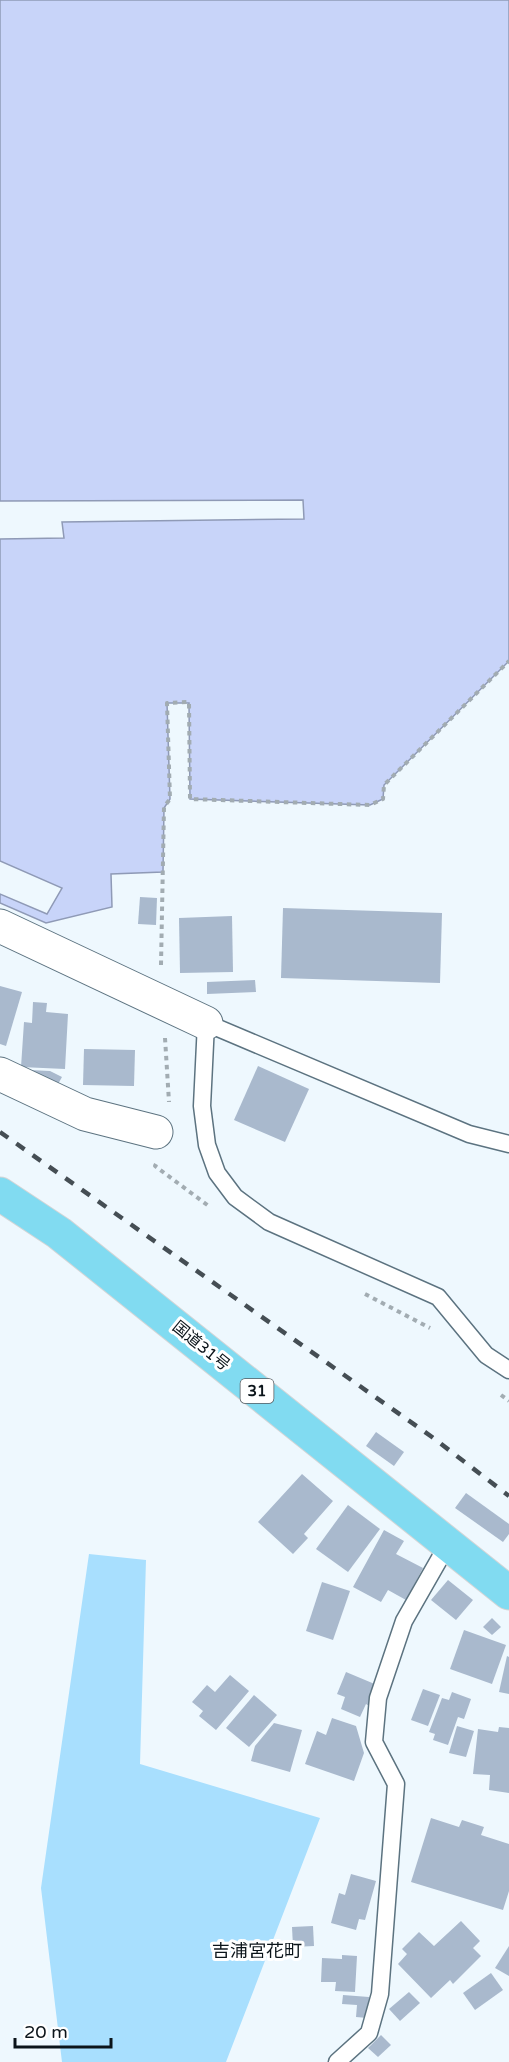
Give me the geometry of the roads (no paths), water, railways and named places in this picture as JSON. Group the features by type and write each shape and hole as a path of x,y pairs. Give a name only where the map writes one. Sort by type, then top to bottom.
{"highway":[{"name":"国道31号","path":"0,1194 59,1233 509,1593"}],"street":[{"path":"0,926 206,1023"},
{"path":"0,1074 86,1114 161,1131"}],"lane":[{"path":"509,1144 469,1134 206,1023 202,1106 207,1145 217,1173 235,1197 269,1222 438,1297 486,1355 509,1370"},
{"path":"337,2062 369,2033 380,1994 396,1784 374,1742 378,1698 405,1621 448,1544"}],"railway":[{"path":"0,1132 432,1437 509,1496"}],"district":[{"name":"吉浦宮花町","path":"257,1951"}]}
